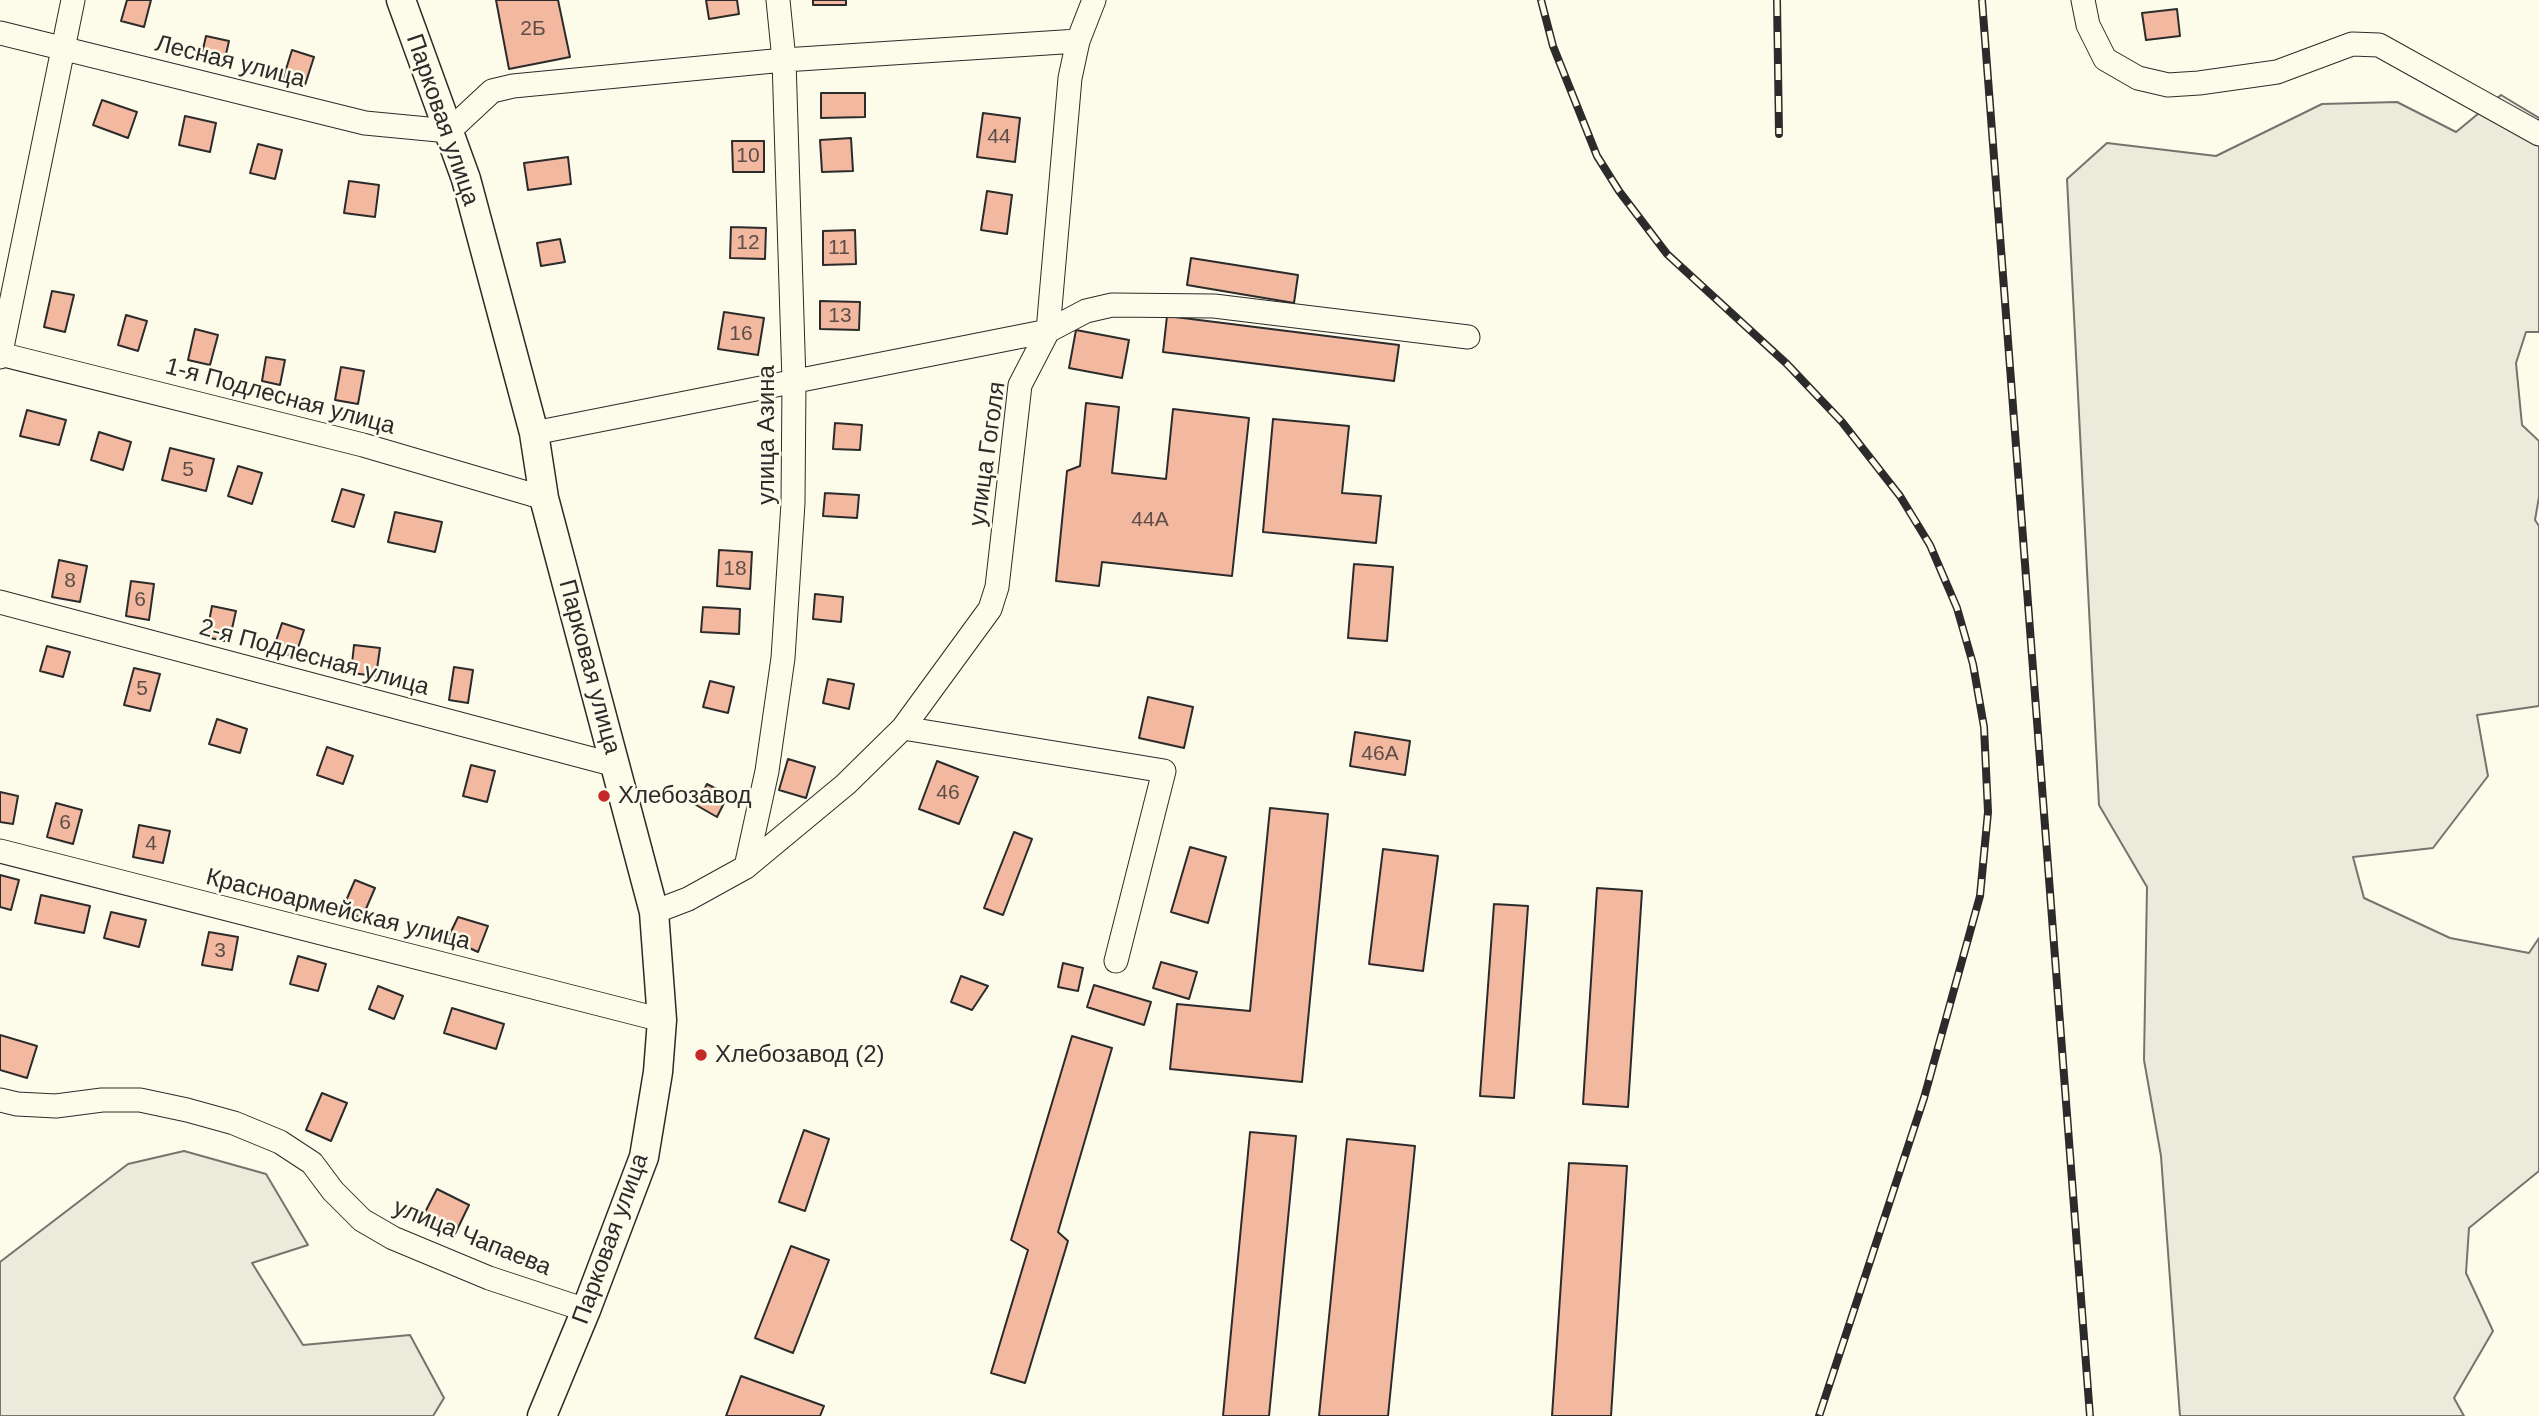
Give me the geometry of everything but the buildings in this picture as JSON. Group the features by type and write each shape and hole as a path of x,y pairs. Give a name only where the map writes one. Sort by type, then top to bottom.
{"main road":[{"name":"Парковая улица","path":"401,0 466,179 534,433 544,498 654,912 662,1020 658,1072 644,1157 542,1416"}],"street":[{"path":"0,355 73,0"},
{"name":"улица Азина","path":"746,867 767,771 783,658 793,503 794,382 784,60 778,0"},
{"name":"улица Гоголя","path":"654,912 688,899 746,867 846,784 904,728 990,609 997,587 1020,385 1048,331 1070,78 1078,41 1094,0"},
{"path":"2083,0 2088,25 2105,59 2138,78 2168,85 2277,72 2352,44 2379,45 2539,134"},
{"name":"Лесная улица","path":"0,33 365,123 449,131"},
{"path":"449,131 492,91 513,86 784,60 1078,41"},
{"path":"534,433 1048,331 1086,311 1112,305 1214,306 1468,337"},
{"name":"1-я Подлесная улица","path":"0,355 350,441 544,498"},
{"name":"2-я Подлесная улица","path":"0,602 615,765"},
{"path":"904,728 1164,771 1116,961"},
{"name":"Красноармейская улица","path":"0,851 662,1020"},
{"name":"улица Чапаева","path":"0,1100 17,1104 56,1106 102,1100 140,1100 234,1124 280,1142 312,1163 333,1191 362,1220 393,1238 489,1278 586,1310"}],"shaded area":[{"path":"2501,95 2539,118 2539,332 2526,332 2516,363 2522,425 2539,441 2539,497 2535,520 2539,526 2539,706 2477,715 2488,776 2433,848 2353,857 2364,898 2450,938 2529,953 2539,938 2539,1171 2469,1228 2466,1273 2493,1331 2454,1398 2464,1416 2180,1416 2161,1156 2144,1060 2147,887 2099,805 2067,179 2107,143 2216,156 2322,104 2397,102 2456,132"},
{"path":"184,1151 266,1174 308,1245 252,1263 303,1345 410,1335 444,1398 433,1416 0,1416 0,1262 128,1164"}],"railway":[{"path":"1541,0 1553,46 1597,156 1619,191 1667,254 1787,364 1842,422 1900,496 1930,545 1957,608 1973,664 1984,727 1988,812 1980,896 1924,1098 1819,1416"},
{"path":"1777,0 1779,134"},
{"path":"1982,0 2090,1416"}],"place":[{"name":"Хлебозавод","path":"604,796"},
{"name":"Хлебозавод (2)","path":"701,1055"}]}
